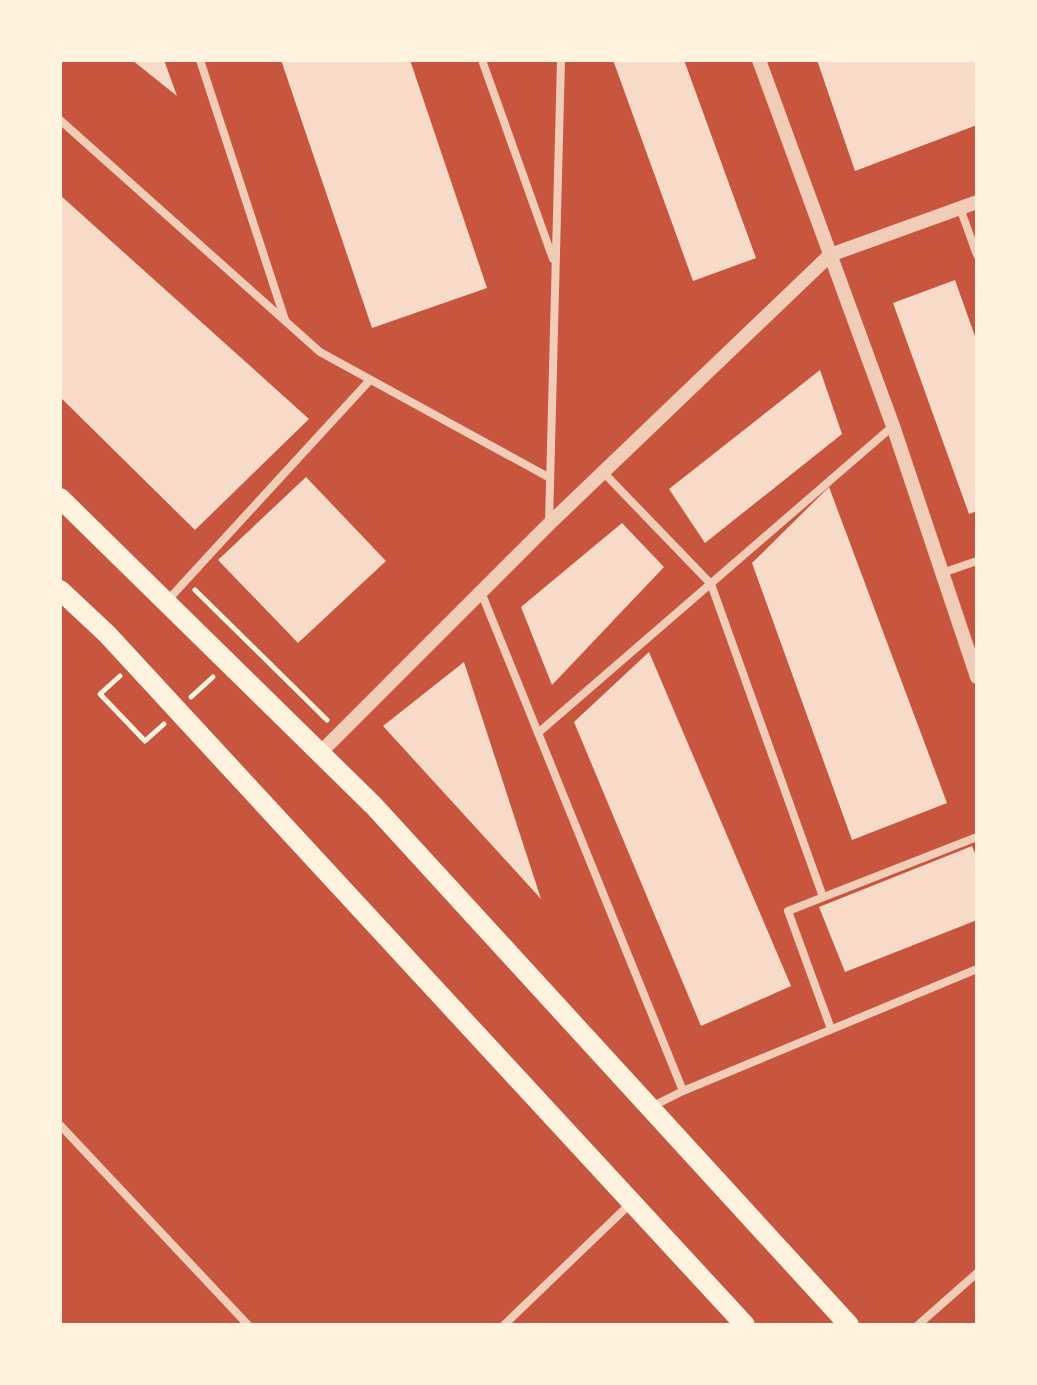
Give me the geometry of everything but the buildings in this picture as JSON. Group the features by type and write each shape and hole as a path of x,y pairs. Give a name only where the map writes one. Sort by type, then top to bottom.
{"main road":[{"path":"60,498 374,806 849,1325"},
{"path":"60,590 134,664 745,1325"}],"street":[{"path":"200,60 285,321"},
{"path":"482,60 555,266"},
{"path":"549,524 561,60"},
{"path":"759,60 893,426 977,677"},
{"path":"60,120 320,352 550,478"},
{"path":"320,753 549,524 830,255 977,202"},
{"path":"960,208 977,255"},
{"path":"166,602 370,380"},
{"path":"538,733 893,426"},
{"path":"603,472 711,584 823,897"},
{"path":"942,573 977,561"},
{"path":"481,592 683,1091"},
{"path":"831,1029 788,911 977,837"},
{"path":"650,1107 977,969"},
{"path":"60,1125 248,1325"},
{"path":"504,1325 632,1202"},
{"path":"918,1325 977,1273"}],"path":[{"path":"186,581 340,733"},
{"path":"134,664 100,694 145,741 168,720"},
{"path":"191,698 214,676"}]}
